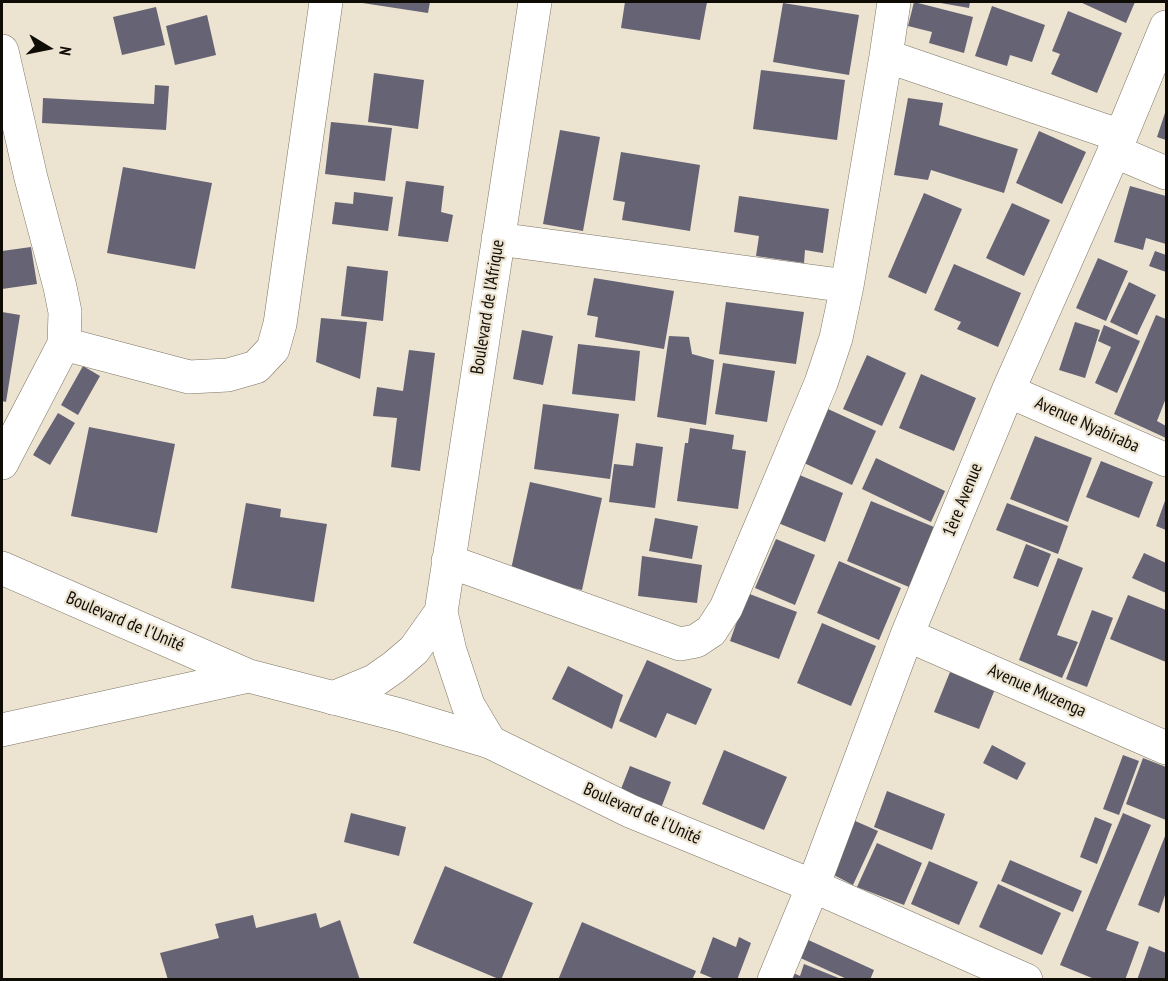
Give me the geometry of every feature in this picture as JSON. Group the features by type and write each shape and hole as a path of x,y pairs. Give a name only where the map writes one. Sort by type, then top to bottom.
{"street":[{"path":"64,344 189,377 228,375 256,367 273,349 280,324 326,2"},
{"name":"Boulevard de l'Afrique","path":"490,742 468,705 450,651 441,612 535,2"},
{"path":"448,561 680,644 696,641 711,631 726,608 821,383 836,338 847,286 894,2"},
{"name":"1ère Avenue","path":"774,980 813,885 908,635 1008,391 1167,27"},
{"path":"2,51 65,312 64,344 2,463"},
{"path":"886,56 1118,143 1167,173"},
{"path":"498,239 847,286"},
{"name":"Avenue Nyabiraba","path":"1008,391 1167,460"},
{"name":"Boulevard de l'Unité","path":"2,568 249,676 400,715 490,742 630,811 813,885 1026,980"},
{"name":"Boulevard de l'Afrique","path":"333,698 374,681 394,667 414,650 441,612"},
{"name":"Avenue Muzenga","path":"908,635 1167,748"},
{"name":"Boulevard de l'Unité","path":"2,730 249,676"}],"building":[{"path":"356,2 430,2 428,13"},
{"path":"625,2 707,2 700,40 621,28"},
{"path":"914,2 973,17 964,53 929,43 932,32 908,26"},
{"path":"935,2 970,2 969,8"},
{"path":"1080,2 1135,2 1126,23"},
{"path":"783,3 859,15 849,75 773,62"},
{"path":"992,6 1045,25 1032,62 1010,55 1007,66 975,56"},
{"path":"156,7 165,45 122,55 113,17"},
{"path":"1068,11 1122,33 1097,93 1051,74 1060,54 1052,51"},
{"path":"207,15 216,55 175,65 166,26"},
{"path":"761,70 845,80 837,140 753,129"},
{"path":"374,73 424,80 418,129 368,122"},
{"path":"155,85 169,86 166,130 42,123 43,98 154,104"},
{"path":"908,98 943,103 939,125 1018,149 1004,193 931,170 928,180 894,175"},
{"path":"1166,110 1166,140 1157,137"},
{"path":"331,122 392,128 385,181 325,174"},
{"path":"560,130 600,137 583,231 543,224"},
{"path":"1039,131 1086,152 1062,204 1016,183"},
{"path":"621,152 700,165 690,231 622,220 625,202 613,200"},
{"path":"123,167 212,183 195,269 107,253"},
{"path":"406,181 444,186 441,212 453,215 448,242 398,236"},
{"path":"1130,186 1166,196 1166,244 1146,238 1143,250 1114,242"},
{"path":"354,192 393,197 388,231 332,224 335,202 353,204"},
{"path":"924,193 962,209 926,294 888,277"},
{"path":"739,196 829,209 823,253 805,250 804,263 756,256 759,236 734,232"},
{"path":"1012,203 1050,220 1024,276 986,258"},
{"path":"31,247 37,284 2,289 2,251"},
{"path":"1155,251 1166,255 1166,272 1149,266"},
{"path":"1098,258 1128,271 1106,321 1076,308"},
{"path":"954,264 1021,293 998,347 957,329 961,322 934,310"},
{"path":"347,266 388,271 383,321 341,316"},
{"path":"594,278 674,291 664,349 595,337 598,317 587,315"},
{"path":"1129,282 1156,295 1137,335 1110,322"},
{"path":"726,302 804,312 796,364 719,354"},
{"path":"2,312 20,315 6,402 2,401"},
{"path":"1156,315 1166,319 1166,398 1157,421 1166,426 1166,438 1114,414"},
{"path":"321,318 367,322 360,379 316,362"},
{"path":"1075,322 1100,330 1085,378 1059,370"},
{"path":"1104,325 1140,341 1117,393 1095,383 1111,347 1098,341"},
{"path":"522,330 553,336 543,385 513,379"},
{"path":"669,336 689,337 692,354 714,360 706,425 657,417"},
{"path":"578,344 640,351 635,401 572,394"},
{"path":"409,350 435,353 420,471 391,467 397,418 373,416 377,387 403,391"},
{"path":"867,355 906,373 882,426 843,409"},
{"path":"723,363 775,371 767,422 715,414"},
{"path":"83,366 100,376 78,415 61,405"},
{"path":"921,374 976,398 954,451 899,428"},
{"path":"543,404 619,414 610,479 534,469"},
{"path":"828,409 876,431 852,485 804,463"},
{"path":"58,413 75,423 50,465 33,455"},
{"path":"89,427 175,444 157,533 71,516"},
{"path":"690,428 734,435 732,449 746,451 738,509 677,501 685,443 688,443"},
{"path":"1035,436 1092,458 1068,522 1010,499"},
{"path":"636,443 663,447 655,508 609,502 614,464 633,466"},
{"path":"876,458 945,491 931,522 862,489"},
{"path":"1101,461 1153,482 1139,518 1086,497"},
{"path":"797,474 843,493 825,542 778,523"},
{"path":"530,482 602,498 582,590 510,574"},
{"path":"1166,498 1166,530 1156,526"},
{"path":"871,501 934,527 909,587 847,561"},
{"path":"246,503 281,509 280,517 327,524 314,602 231,588"},
{"path":"1007,503 1068,526 1058,554 996,530"},
{"path":"655,518 698,526 692,559 649,551"},
{"path":"776,539 815,555 795,605 755,588"},
{"path":"1026,544 1051,554 1038,587 1013,578"},
{"path":"1144,553 1166,563 1166,593 1132,578"},
{"path":"642,556 702,565 697,603 638,596"},
{"path":"1058,558 1083,568 1057,635 1078,642 1062,678 1019,660"},
{"path":"839,561 901,588 879,640 817,613"},
{"path":"747,593 797,612 779,659 730,641"},
{"path":"1128,595 1166,610 1166,662 1110,639"},
{"path":"1092,610 1113,618 1087,687 1066,679"},
{"path":"822,623 876,646 851,706 797,683"},
{"path":"647,660 712,689 696,725 667,713 656,738 619,721"},
{"path":"568,666 623,695 612,729 552,699"},
{"path":"950,672 995,689 979,729 934,712"},
{"path":"992,745 1026,763 1017,780 983,763"},
{"path":"724,750 787,777 764,830 702,804"},
{"path":"1123,755 1139,761 1119,815 1103,809"},
{"path":"1143,758 1166,767 1166,820 1126,804"},
{"path":"630,766 671,782 660,811 619,794"},
{"path":"887,791 945,814 932,850 874,827"},
{"path":"351,813 406,827 399,856 344,842"},
{"path":"1123,813 1151,825 1106,930 1139,942 1125,980 1097,980 1060,965"},
{"path":"1095,817 1112,824 1097,864 1080,857"},
{"path":"853,820 878,831 853,885 828,872"},
{"path":"1165,836 1166,892 1159,913 1138,905"},
{"path":"877,843 922,863 904,905 857,887"},
{"path":"1010,860 1082,891 1073,912 1001,881"},
{"path":"929,861 978,882 959,925 911,904"},
{"path":"445,866 533,903 501,980 413,943"},
{"path":"998,884 1061,913 1042,955 979,927"},
{"path":"316,913 320,928 340,920 360,980 168,980 160,953 219,938 215,924 253,915 256,928"},
{"path":"582,922 696,971 692,980 558,980"},
{"path":"713,937 736,947 739,937 751,943 737,980 717,980 700,973"},
{"path":"804,938 874,970 870,980 849,980 796,956"},
{"path":"1149,946 1166,953 1166,980 1137,980"},
{"path":"804,964 841,979 785,980 789,971 800,976"}]}
